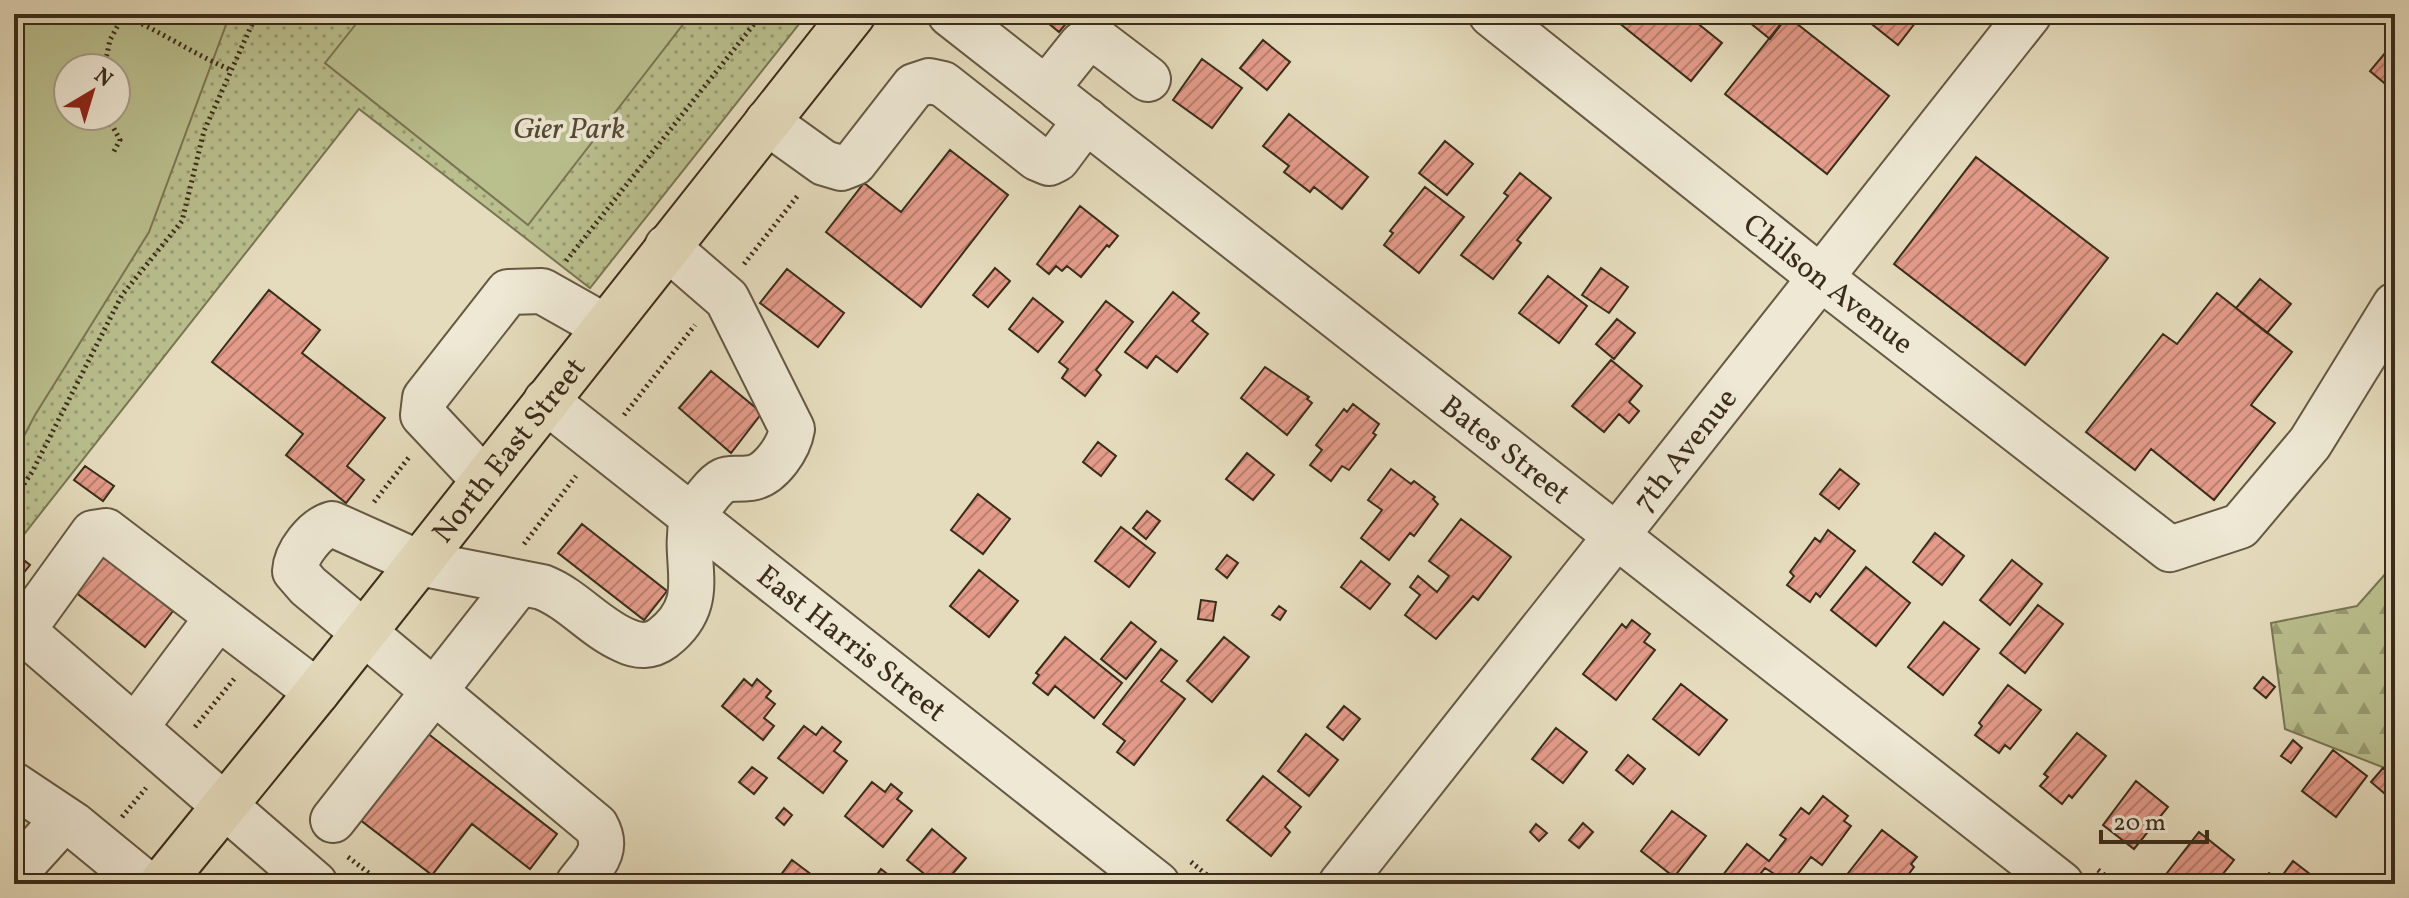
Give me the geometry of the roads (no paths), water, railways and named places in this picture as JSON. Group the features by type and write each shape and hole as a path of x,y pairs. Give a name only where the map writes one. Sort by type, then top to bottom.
{"main road":[{"name":"North East Street","path":"161,884 317,692 853,14"}],"street":[{"name":"Bates Street","path":"950,14 2061,884"},
{"name":"Chilson Avenue","path":"1491,14 1821,278 2170,549 2240,526 2310,443 2395,305"},
{"name":"7th Avenue","path":"1341,884 2029,14"},
{"path":"1046,89 1082,44 1089,40 1098,41 1148,79"},
{"path":"767,122 824,163 841,168 854,163 914,86 929,81 943,84 1037,158 1049,163 1057,159 1086,120"},
{"path":"578,884 601,851 602,837 596,826 301,580 295,571 296,563 323,526 332,524 419,563 557,593 622,640 640,646 656,643 677,627 688,610 692,517 719,482 728,477 752,478 764,473 790,443 792,429 727,299 667,247"},
{"path":"484,480 423,415 425,398 499,303 508,292 542,291 604,326"},
{"name":"East Harris Street","path":"546,401 1157,884"},
{"path":"315,884 30,637 28,623 93,533 106,531 317,692"},
{"path":"333,820 519,583"},
{"path":"135,728 218,617"},
{"path":"14,785 64,819 146,884"},
{"path":"14,874 64,819"}],"park label":[{"name":"Gier Park","path":"569,128"}]}
